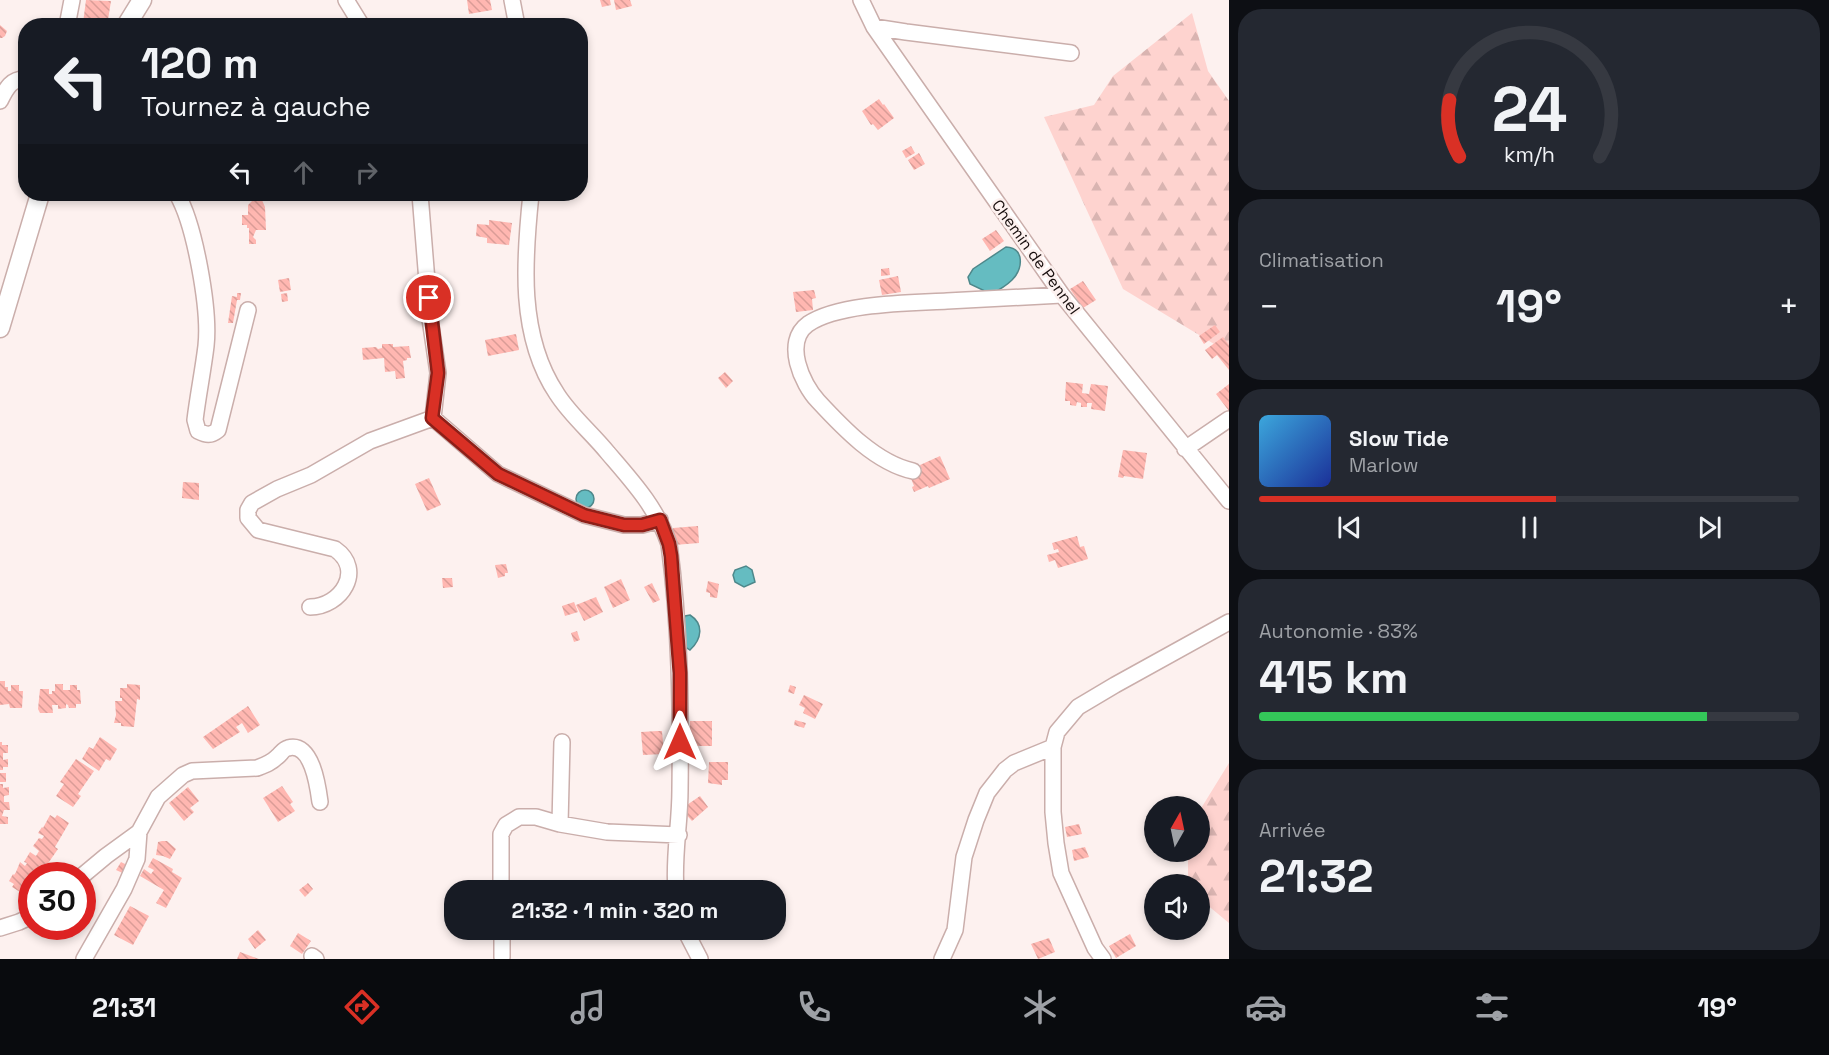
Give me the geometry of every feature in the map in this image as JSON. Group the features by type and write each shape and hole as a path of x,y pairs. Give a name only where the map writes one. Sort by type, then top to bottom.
{"street":[{"path":"69,18 72,0"},
{"path":"131,18 142,0"},
{"path":"346,0 357,18"},
{"path":"512,0 515,18"},
{"name":"Chemin de Pennel","path":"861,0 874,27 1062,295 1229,501"},
{"path":"874,27 1071,53"},
{"path":"0,101 11,83 18,78"},
{"path":"0,328 38,201"},
{"path":"180,201 198,258 206,318 206,345 195,420 198,431 206,435 218,430 248,310"},
{"path":"421,201 430,319 438,373 432,418"},
{"path":"530,201 526,280 530,324 542,366 558,396 652,506 669,544 680,673 681,789 676,880"},
{"path":"913,471 890,464 844,429 809,391 800,372 797,357 797,339 806,326 818,318 842,311 880,306 1062,295"},
{"path":"432,418 498,474 584,515 624,525 642,525 660,520"},
{"path":"310,607 327,604 343,592 348,584 348,567 342,554 335,549 258,530 248,518 248,510 252,503 277,489 311,475 370,441 432,418"},
{"path":"1185,448 1229,418"},
{"path":"1103,959 1095,948 1061,873 1053,812 1053,747 1057,732 1078,707 1229,622"},
{"path":"560,824 562,742"},
{"path":"84,959 133,869 137,859 139,832 158,797 183,775 192,771 257,768 267,765 284,749 290,747 301,750 314,769 320,802"},
{"path":"942,959 955,930 964,857 987,793 1005,770 1014,763 1053,747"},
{"path":"501,880 501,838 506,825 519,817 527,816 607,832 679,835"},
{"path":"96,864 139,832"},
{"path":"0,928 18,922"},
{"path":"502,940 502,957"},
{"path":"690,940 700,959"}],"green space":[{"path":"1192,13 1208,71 1229,101 1229,353 1123,289 1044,117 1094,105 1113,76"},
{"path":"1229,763 1229,923 1210,907 1210,874 1188,874 1188,862 1210,862 1209,796"}],"water":[{"path":"1006,247 1016,251 1020,260 1016,275 1012,280 991,294 970,284 968,277 973,269"},
{"path":"585,490 591,493 594,499 591,505 585,508 579,505 576,499 579,493"},
{"path":"746,566 752,570 755,582 744,587 735,582 733,575 735,570"},
{"path":"690,615 698,623 700,632 690,650 684,646 684,619 685,616"}],"building":[{"path":"86,0 111,1 108,18 84,18"},
{"path":"467,0 490,0 492,10 469,14"},
{"path":"600,0 610,0 611,5 602,7"},
{"path":"614,0 630,0 632,6 616,10"},
{"path":"0,25 7,31 2,38 0,38"},
{"path":"879,99 894,118 878,130 873,124 871,125 862,111"},
{"path":"911,146 915,153 906,158 902,151"},
{"path":"919,153 925,164 914,170 908,160"},
{"path":"252,201 262,201 265,207 266,230 256,230 253,237 256,244 249,244 249,228 247,225 242,225 242,215 248,215 248,205"},
{"path":"489,220 512,223 509,245 487,243 487,238 476,236 477,224 489,225"},
{"path":"996,230 1004,241 990,251 982,239"},
{"path":"889,268 890,275 881,276 881,269"},
{"path":"898,276 901,292 882,295 879,280"},
{"path":"289,278 291,290 280,292 278,280"},
{"path":"1083,281 1096,300 1083,308 1070,289"},
{"path":"814,290 816,298 812,299 813,310 796,312 793,292"},
{"path":"237,293 241,293 240,300 237,300 233,323 228,323 232,296 237,297"},
{"path":"287,293 288,301 282,302 281,294"},
{"path":"1215,325 1220,332 1204,344 1199,336"},
{"path":"516,334 519,350 488,356 485,340"},
{"path":"1223,337 1229,345 1229,370 1217,355 1212,359 1205,350"},
{"path":"382,344 393,344 393,347 409,346 411,358 403,361 405,378 396,379 395,371 385,372 384,358 363,360 362,348 376,347 378,349 382,348"},
{"path":"725,372 733,381 726,388 718,378"},
{"path":"1066,382 1083,384 1082,393 1089,394 1091,384 1108,386 1105,411 1091,409 1092,403 1087,403 1087,407 1081,407 1081,403 1077,402 1076,406 1070,405 1070,401 1065,401"},
{"path":"1229,384 1229,411 1216,394"},
{"path":"1123,450 1147,453 1143,479 1118,477"},
{"path":"940,456 950,479 914,492 910,476 922,471 920,465"},
{"path":"429,478 441,505 427,511 415,484"},
{"path":"183,482 199,483 199,500 182,498"},
{"path":"698,526 699,543 674,545 673,528"},
{"path":"1077,536 1080,547 1084,546 1088,559 1058,568 1055,560 1049,562 1047,555 1059,552 1058,549 1054,550 1052,543"},
{"path":"506,564 508,573 498,578 495,565"},
{"path":"442,578 452,578 453,587 443,588"},
{"path":"621,579 630,600 613,608 604,587"},
{"path":"708,581 719,584 717,598 710,597 710,593 706,592"},
{"path":"652,583 660,600 653,603 644,587"},
{"path":"596,597 603,612 584,621 576,605"},
{"path":"574,602 578,612 565,616 562,606"},
{"path":"577,631 580,640 574,642 571,633"},
{"path":"0,681 5,681 8,691 11,691 11,685 19,685 19,691 23,691 22,708 10,708 9,704 0,705"},
{"path":"55,684 63,684 63,690 70,690 70,685 77,685 77,690 80,690 81,704 76,704 76,708 69,708 66,704 66,708 58,709 58,705 52,705 53,713 40,713 38,709 40,689 49,689 49,694 52,694 52,691 55,691"},
{"path":"127,684 140,685 140,700 137,699 134,727 114,723 115,701 122,701 120,688 127,688"},
{"path":"790,685 796,687 794,694 788,692"},
{"path":"804,695 823,704 815,719 803,713 805,708 799,705"},
{"path":"248,706 260,725 248,733 242,723 236,727 240,732 213,749 203,737"},
{"path":"795,720 806,723 804,728 794,725"},
{"path":"690,721 712,721 712,746 689,746"},
{"path":"662,731 664,754 643,755 641,732"},
{"path":"100,737 117,749 110,761 106,759 99,771 82,759 89,747 93,749"},
{"path":"0,742 2,745 8,745 8,753 3,753 3,760 8,759 8,767 3,767 3,770 0,770"},
{"path":"76,759 94,771 78,794 81,796 73,807 56,796 64,784 60,782"},
{"path":"709,762 728,762 728,780 722,780 722,785 708,783"},
{"path":"0,773 6,773 6,782 0,782"},
{"path":"0,784 3,784 3,788 9,787 9,795 4,796 4,802 9,802 10,810 4,810 2,816 8,817 8,824 0,824"},
{"path":"282,786 293,802 290,804 295,811 278,822 263,798"},
{"path":"188,787 199,801 190,808 194,812 184,821 169,803"},
{"path":"700,796 708,807 692,821 681,809"},
{"path":"50,815 55,818 57,815 69,823 55,847 58,849 49,862 24,862 30,852 36,856 39,851 33,846 39,838 42,839 44,836 38,833"},
{"path":"1079,824 1082,834 1067,837 1065,827"},
{"path":"167,841 176,849 170,859 156,855 158,842"},
{"path":"1085,847 1089,857 1074,861 1072,850"},
{"path":"153,858 173,869 172,872 182,878 166,908 156,903 164,890 140,876 144,869 151,874 154,870 148,867"},
{"path":"121,862 131,867 127,875 116,870"},
{"path":"18,867 18,891 12,887 14,884 9,881"},
{"path":"308,883 313,889 305,897 299,890"},
{"path":"130,906 149,916 133,945 114,935"},
{"path":"258,930 266,940 255,949 248,939"},
{"path":"298,933 311,941 302,954 290,946"},
{"path":"1130,934 1136,946 1116,958 1109,946"},
{"path":"1049,938 1055,952 1038,959 1031,944"},
{"path":"240,952 259,959 237,959"}],"route":[{"path":"429,298 438,373 432,418 498,474 584,515 624,525 642,525 660,520 665,530 671,556 680,673 680,742"}]}
